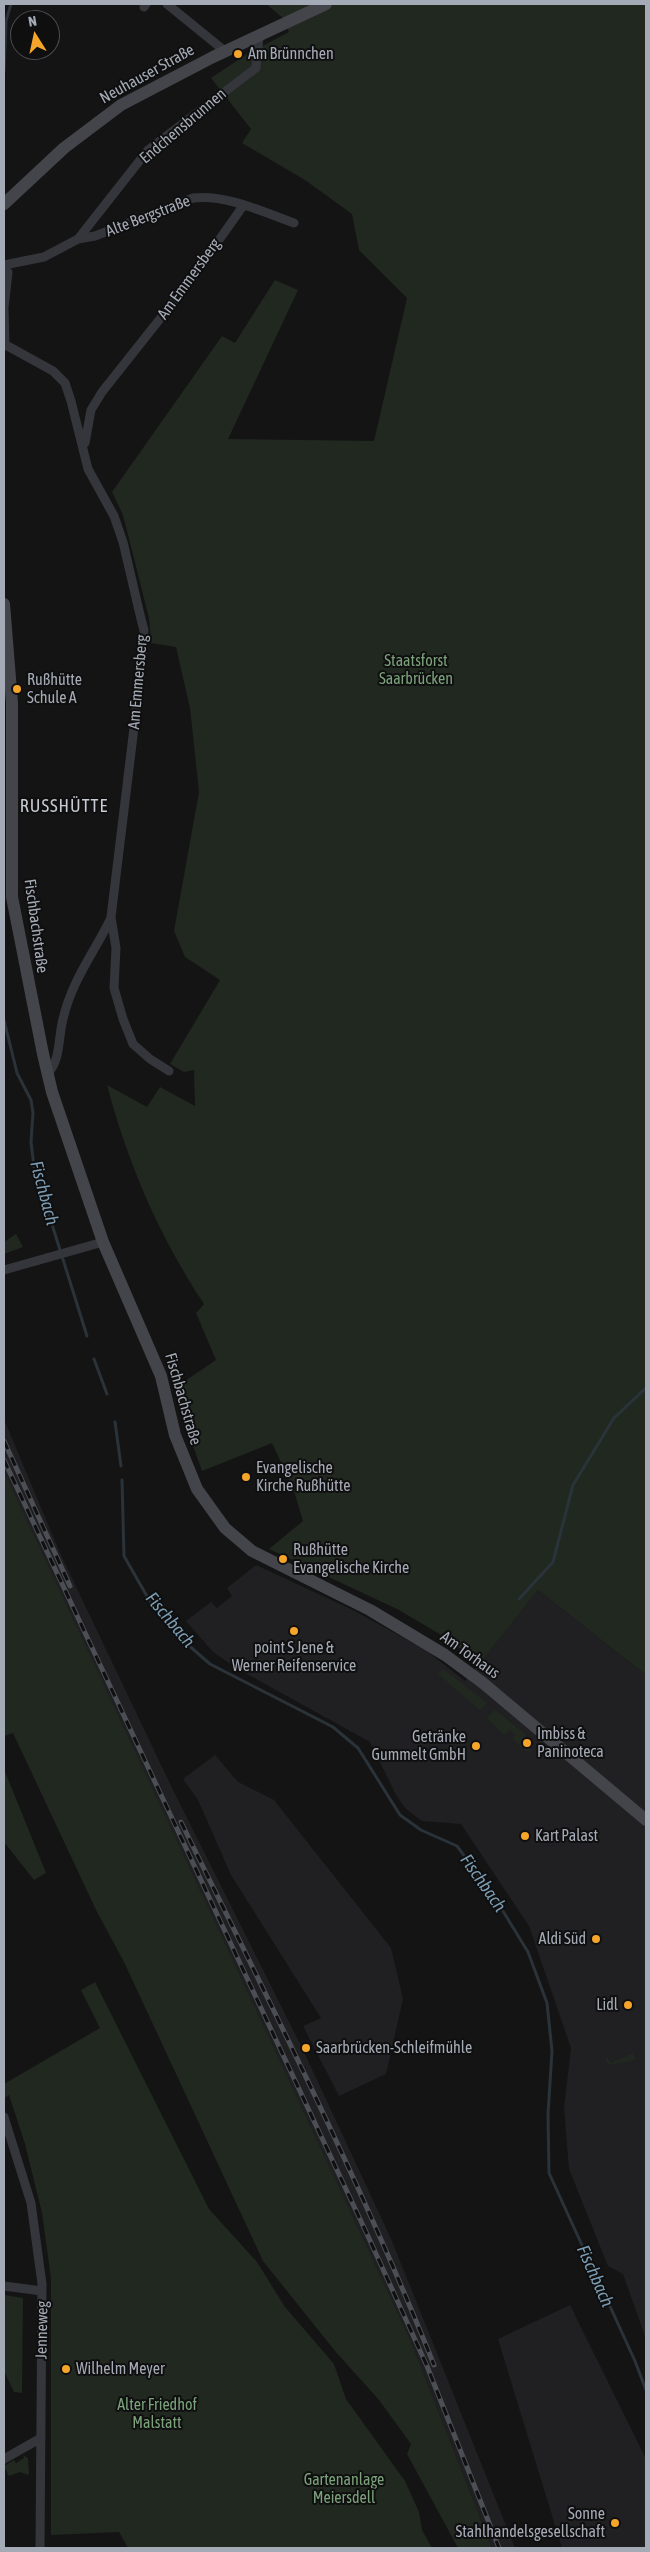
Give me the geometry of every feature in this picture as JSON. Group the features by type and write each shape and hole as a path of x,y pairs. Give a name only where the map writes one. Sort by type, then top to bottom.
{"main road":[{"name":"Neuhauser Straße","path":"4,204 58,153 95,122 121,105 326,4"},
{"name":"Fischbachstraße","path":"4,610 12,703 12,897 47,1074 103,1242 159,1368 174,1435 197,1489 225,1528 252,1551"},
{"name":"Am Torhaus","path":"252,1551 395,1623 445,1655 483,1683 646,1820"}],"street":[{"path":"167,4 226,52"},
{"name":"Endchensbrunnen","path":"78,239 148,150 215,97 256,68 259,37"},
{"name":"Alte Bergstraße","path":"5,345 6,268 44,256 78,239 95,236 193,198 205,196 294,223"},
{"name":"Am Emmersberg","path":"84,456 85,431 91,410 102,392 190,281 243,206"},
{"name":"Am Emmersberg","path":"5,345 60,376 71,401 84,456 94,484 114,516 123,542 144,630 140,688 111,918 116,948 114,988 129,1036 139,1051 169,1071"},
{"name":"Am Emmersberg","path":"47,1074 55,1066 62,1020 73,984 97,946 111,918"},
{"path":"4,1270 103,1242"},
{"name":"Jenneweg","path":"4,2117 31,2203 42,2291 40,2548"},
{"path":"4,2286 42,2291"},
{"path":"4,2459 41,2438"}],"shaded area":[{"path":"4,1419 60,1553 173,1790 304,2052 392,2241 515,2548 492,2548 410,2339 9,1485 4,1472"},
{"path":"256,1565 355,1611 427,1651 465,1681 538,1590 646,1675 646,2339 623,2274 608,2266 569,2169 564,2108 571,2048 529,1926 461,1824 422,1821 406,1809 396,1795 370,1742 238,1669 213,1652 186,1621 211,1602 217,1608 232,1596 227,1588"},
{"path":"215,1755 238,1782 274,1800 391,1948 403,1999 386,2074 339,2096 303,2026 321,2018 231,1875 198,1800 183,1779"},
{"path":"570,2305 646,2459 646,2548 562,2548 498,2339"}],"green space":[{"name":"Staatsforst Saarbrücken","path":"266,4 646,4 646,1675 538,1590 480,1663 438,1633 397,1609 269,1549 303,1521 293,1488 272,1443 202,1471 192,1443 179,1385 216,1360 196,1313 204,1304 173,1252 146,1199 115,1114 107,1085 147,1107 160,1087 195,1106 194,1070 184,1072 170,1064 220,980 185,957 174,931 199,792 190,708 176,647 151,643 149,618 123,515 112,492 222,336 235,343 275,280 298,290 228,439 374,441 407,298 359,250 352,214 305,180 242,143 251,129 211,78 247,54 289,32 283,18"},
{"path":"16,1234 23,1247 4,1254 4,1242"},
{"path":"4,1472 410,2339 492,2548 458,2548 407,2454 411,2444 379,2400 335,2351 263,2261 124,1962 97,1912 13,1733 4,1736"},
{"path":"443,1669 487,1703 480,1710 438,1674"},
{"path":"495,1710 526,1735 521,1741 533,1751 526,1751 512,1738 515,1735 510,1730 504,1735 487,1718"},
{"path":"4,1769 46,1873 34,1880 4,1842"},
{"name":"Alter Friedhof Malstatt","path":"95,1982 209,2209 257,2262 285,2307 334,2364 346,2399 405,2481 419,2512 422,2530 432,2548 128,2548 119,2532 51,2535 51,2278 42,2213 25,2144 9,2095 4,2098 4,2084 100,2028 81,1990"},
{"path":"633,2053 636,2060 609,2065 606,2061 607,2057 611,2063"},
{"path":"4,2295 23,2298 22,2393 14,2392 4,2371"},
{"path":"23,2455 28,2458 29,2475 20,2472 9,2476 4,2466 14,2460 16,2463 24,2458"}],"waterway":[{"name":"Fischbach","path":"4,72 6,21 11,4"},
{"name":"Fischbach","path":"4,1020 17,1073 31,1100 33,1113 31,1142 34,1167 87,1336"},
{"name":"Fischbach","path":"94,1359 107,1394"},
{"path":"519,1599 553,1562 573,1485 614,1418 646,1388"},
{"name":"Fischbach","path":"115,1422 121,1466"},
{"name":"Fischbach","path":"122,1480 124,1556 152,1605 186,1643 210,1664 333,1727 358,1748 400,1815 421,1830 457,1846 495,1898 528,1952 547,2003 552,2051 548,2114 549,2173 635,2361 646,2390"}],"railway":[{"path":"4,1441 70,1586"},
{"path":"4,1460 367,2234 427,2366 499,2548"},
{"path":"181,1822 345,2159 434,2365"}],"place":[{"name":"Am Brünnchen","path":"238,54"},
{"name":"Rußhütte Schule A","path":"17,689"},
{"name":"Evangelische Kirche Rußhütte","path":"246,1477"},
{"name":"Rußhütte Evangelische Kirche","path":"283,1559"},
{"name":"point S Jene & Werner Reifenservice","path":"294,1631"},
{"name":"Imbiss & Paninoteca","path":"527,1743"},
{"name":"Getränke Gummelt GmbH","path":"476,1746"},
{"name":"Kart Palast","path":"525,1836"},
{"name":"Aldi Süd","path":"596,1939"},
{"name":"Lidl","path":"628,2005"},
{"name":"Saarbrücken-Schleifmühle","path":"306,2048"},
{"name":"Wilhelm Meyer","path":"66,2369"},
{"name":"Sonne Stahlhandelsgesellschaft","path":"615,2523"}],"district":[{"name":"RUSSHÜTTE","path":"64,806"}],"park label":[{"name":"Gartenanlage Meiersdell","path":"344,2489"}]}
